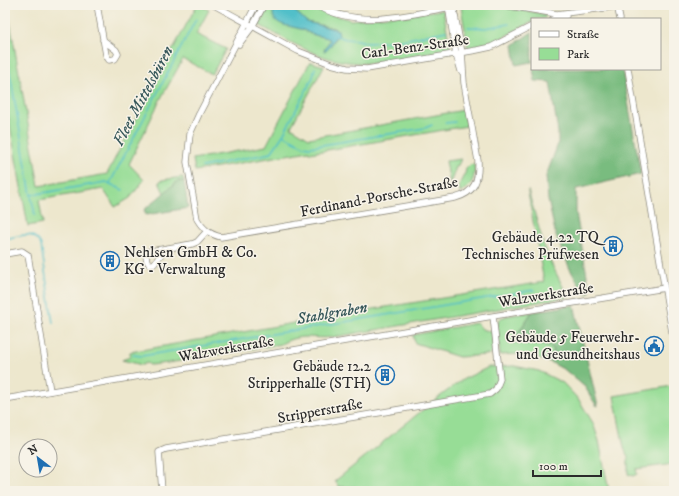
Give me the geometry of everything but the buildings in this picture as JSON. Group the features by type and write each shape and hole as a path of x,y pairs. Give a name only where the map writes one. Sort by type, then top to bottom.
{"street":[{"path":"97,5 103,40"},
{"name":"Carl-Benz-Straße","path":"214,5 311,57 347,68 367,69 459,54 491,47 531,27"},
{"path":"249,25 256,5"},
{"path":"165,249 197,242 207,231 197,219 190,181 188,162 190,134 232,52 264,5"},
{"path":"315,5 330,12 363,19 379,19 463,5"},
{"path":"503,5 557,14 582,12"},
{"path":"617,5 620,18"},
{"path":"556,18 624,5"},
{"name":"Ferdinand-Porsche-Straße","path":"207,231 215,236 227,237 455,198 464,195 474,186 479,171 451,6"},
{"path":"628,70 674,344"},
{"path":"5,254 22,251 28,255 50,391"},
{"name":"Walzwerkstraße","path":"5,399 664,288"},
{"name":"Stripperstraße","path":"162,491 159,452 166,449 490,394 496,389 500,379 493,316"}],"green space":[{"path":"197,5 209,10 196,34 226,49 212,74 183,59 160,100 129,164 144,180 130,198 115,207 103,189 39,200 43,223 28,226 5,98 5,12 8,11 39,186 107,174"},
{"path":"269,5 275,9 275,18 282,24 301,29 313,35 330,40 324,50 330,47 334,39 337,37 334,28 307,22 296,12 283,5 310,5 327,13 351,20 443,10 450,46 449,52 401,60 370,63 354,63 322,56 290,42 259,25"},
{"path":"474,5 495,5 544,14 546,16 545,18 531,18 531,23 494,42 468,49 461,7"},
{"path":"527,5 587,5 557,9"},
{"path":"531,33 531,62 516,65 513,45"},
{"path":"310,62 324,66 291,127 309,138 464,110 467,126 195,171 193,159 266,146"},
{"path":"533,70 622,70 641,174 576,189 576,213 590,293 584,294 570,269 556,236 548,200 546,176 558,144 558,132 550,82 535,81"},
{"path":"461,159 456,167 450,184 446,161"},
{"path":"474,164 474,177 468,188 460,193 459,185 466,171 465,170 470,165"},
{"path":"183,177 184,181 178,181 164,193 159,182 162,180"},
{"path":"178,181 184,181 188,208 146,215 144,210"},
{"path":"528,190 543,243 549,259 568,297 334,337 301,337 288,340 281,344 168,363 150,365 147,363 142,365 122,360 130,357 130,352 367,310 544,282"},
{"path":"574,305 598,406 585,387 565,370 550,362 554,349 539,344 512,342 532,312"},
{"path":"532,312 512,342 539,344 554,349 550,362 519,354 500,355 497,326 499,319 506,316"},
{"path":"477,323 482,329 492,332 494,353 459,357 415,343 413,335"},
{"path":"514,366 539,371 563,383 579,400 593,423 599,441 609,491 361,491 356,487 339,487 335,481 462,380 489,367"},
{"path":"672,386 674,395 674,464 636,469 637,474 633,476 628,474 628,457 624,448 614,396"}],"water":[{"path":"269,5 283,5 296,12 307,22 338,30 339,35 334,39 330,47 324,51 330,40 280,23 274,18 274,8"}],"waterway":[{"name":"Fleet Mittelsbüren","path":"110,183 196,19"},
{"name":"Fleet Mittelsbüren","path":"468,27 485,28 509,24"},
{"name":"Fleet Mittelsbüren","path":"336,36 368,43 403,40 446,31"},
{"name":"Fleet Mittelsbüren","path":"5,45 31,195 106,182 123,190"},
{"name":"Fleet Mittelsbüren","path":"202,167 271,153 283,135 313,77 315,68"},
{"name":"Fleet Mittelsbüren","path":"445,123 455,122"},
{"name":"Fleet Mittelsbüren","path":"283,135 304,146 310,147 425,128 432,125"},
{"name":"Fleet Mittelsbüren","path":"31,196 35,215"},
{"name":"Stahlgraben","path":"5,239 21,235 30,235 38,240 41,245 53,323"},
{"name":"Stahlgraben","path":"133,355 142,356 534,290"}],"place":[{"name":"Gebäude 4.22 TQ Technisches Prüfwesen","path":"613,246"},
{"name":"Nehlsen GmbH & Co. KG - Verwaltung","path":"110,261"},
{"name":"Gebäude 5 Feuerwehr- und Gesundheitshaus","path":"654,346"},
{"name":"Gebäude 12.2 Stripperhalle (STH)","path":"385,375"}]}
